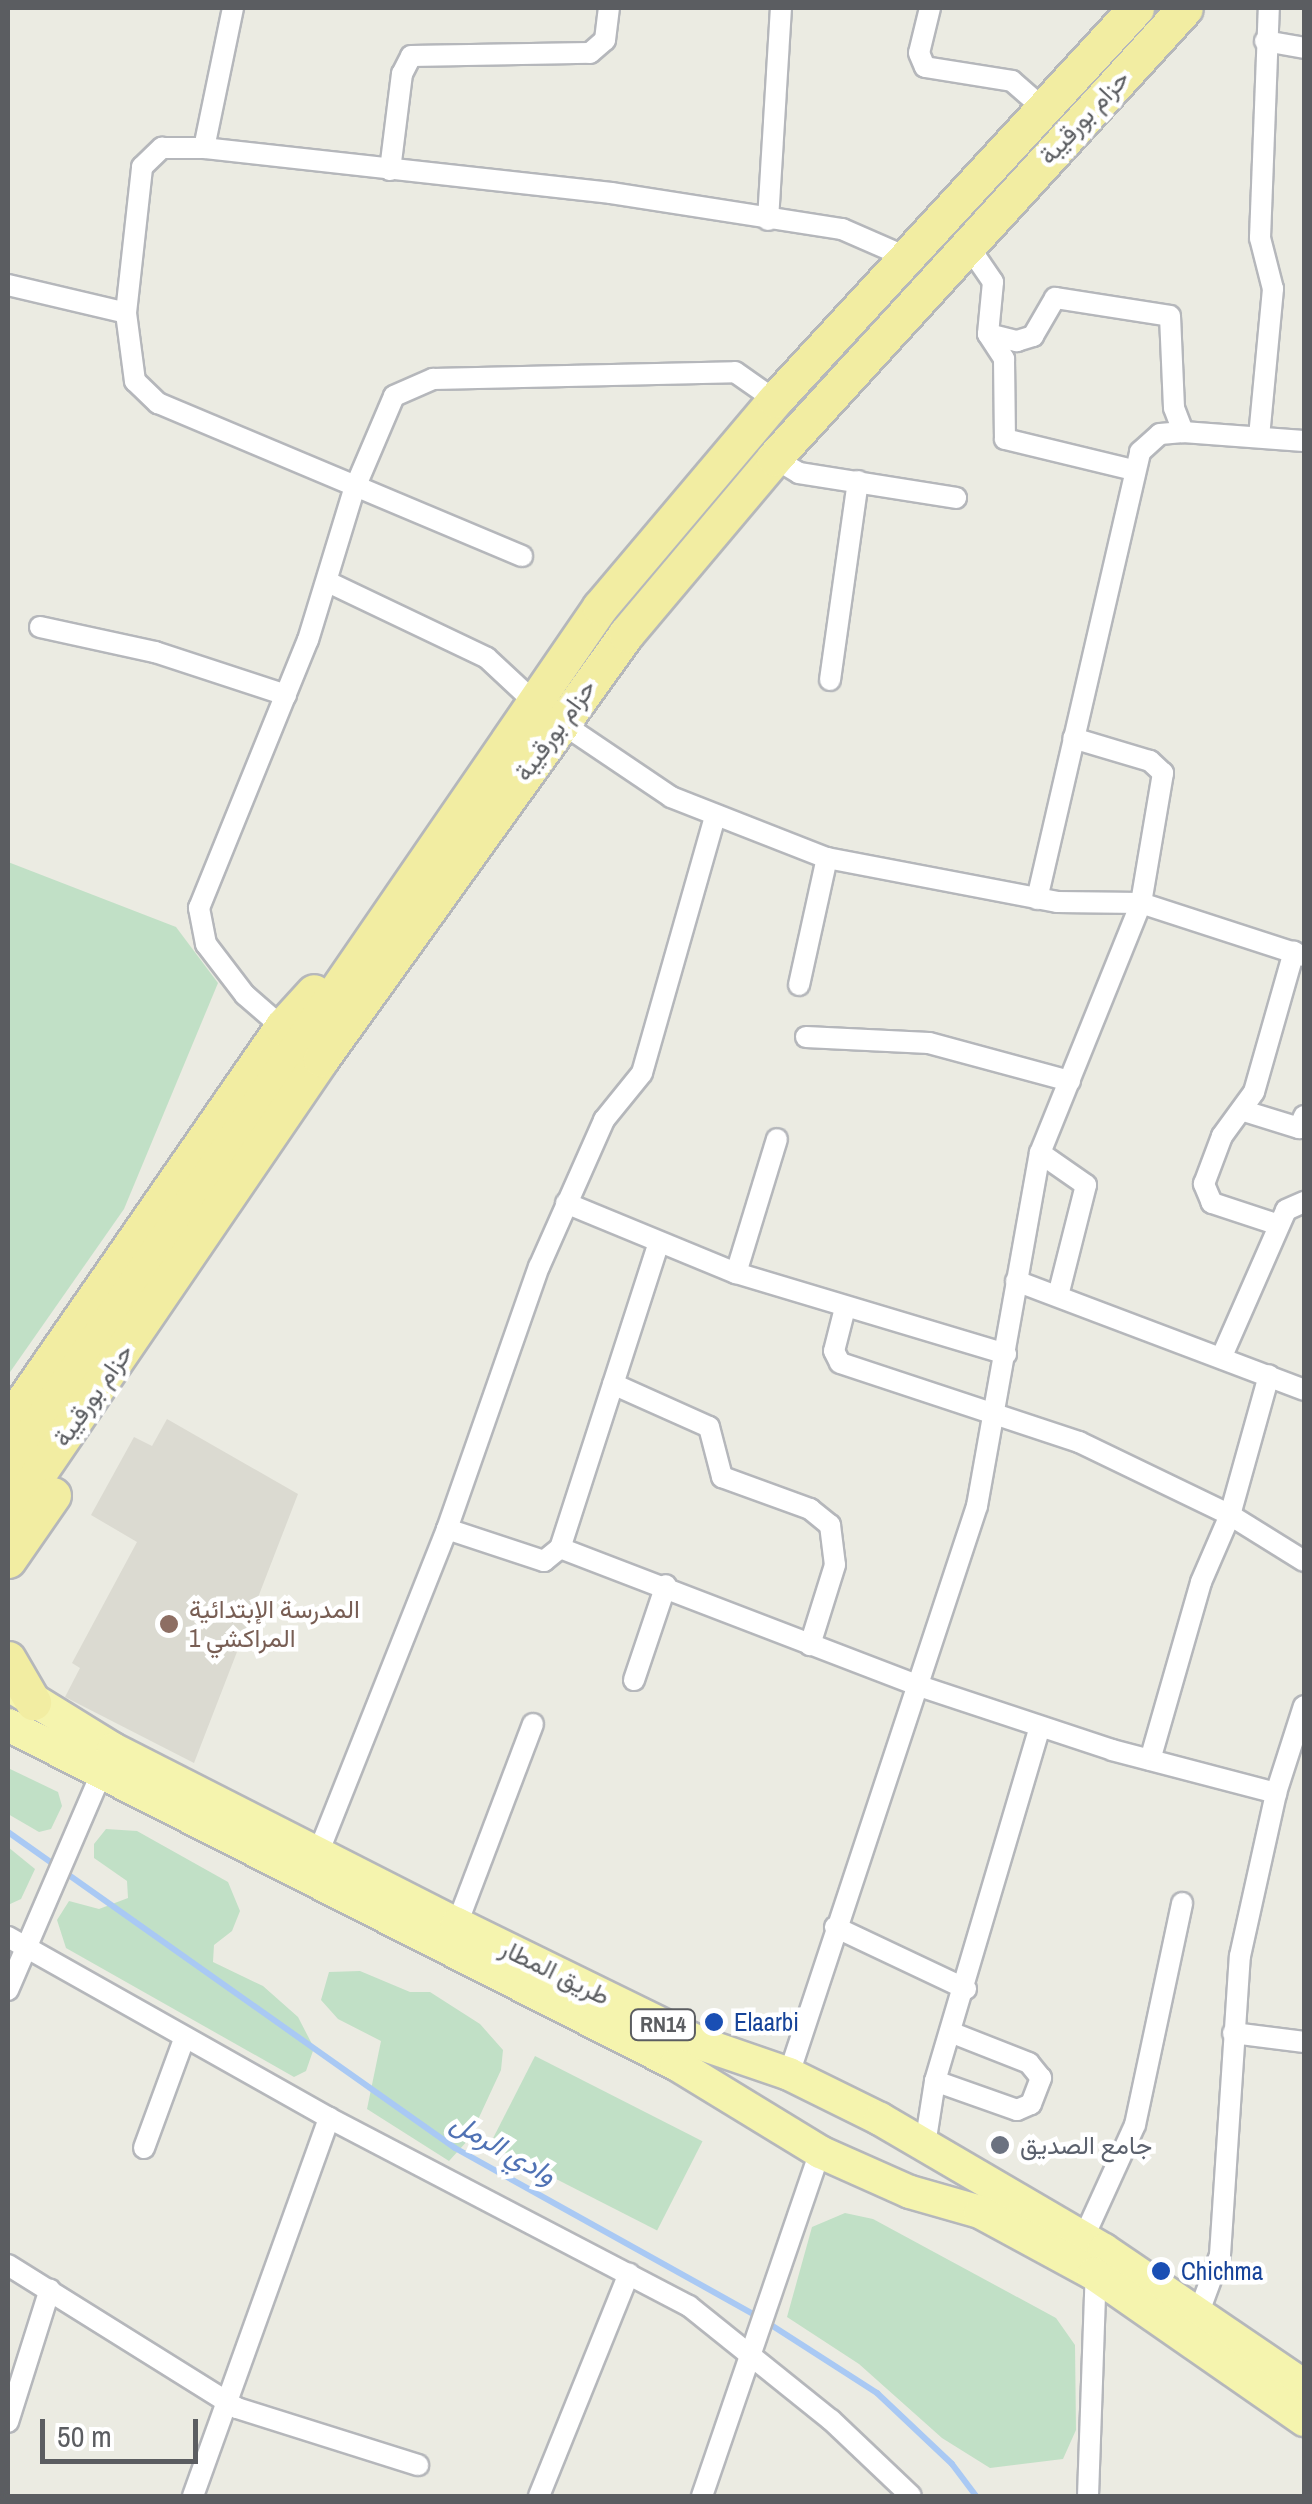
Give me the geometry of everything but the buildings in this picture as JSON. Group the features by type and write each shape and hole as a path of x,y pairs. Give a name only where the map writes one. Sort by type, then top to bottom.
{"highway":[{"name":"حزام بورقيبة","path":"8,1518 132,1314 397,925 532,699 612,592 775,400 1136,8"},
{"name":"حزام بورقيبة","path":"397,925 774,458 1186,8"},
{"path":"8,1423 282,1026 397,925"},
{"path":"8,1560 330,1087 397,925"},
{"name":"حزام بورقيبة","path":"8,1469 132,1314"},
{"path":"8,1659 16,1703"}],"main road":[{"name":"طريق المطار","path":"16,1703 102,1772 182,1798"},
{"name":"طريق المطار","path":"16,1703 182,1798 676,2064 820,2152 910,2192 980,2212 1094,2254"},
{"name":"طريق المطار","path":"313,1866 457,1924 776,2071 932,2149 1094,2254 1301,2402"},
{"path":"743,2106 776,2071"},
{"path":"910,2192 932,2149"}],"street":[{"path":"204,148 233,8"},
{"path":"390,170 402,74 411,56 590,53 605,40 609,8"},
{"path":"768,220 780,8"},
{"path":"930,8 919,53 924,66 1012,81 1043,108"},
{"path":"1259,437 1273,289 1260,238 1269,8"},
{"path":"1266,41 1304,48"},
{"path":"522,556 354,490 147,396 132,370 126,313 142,167 162,148 204,148 611,193 842,230 906,257"},
{"path":"967,244 993,282 988,334 1004,359 1005,440 1132,470"},
{"path":"8,285 126,313"},
{"path":"988,334 1017,341 1033,336 1055,298 1170,316 1174,408 1183,432"},
{"path":"282,1026 245,995 198,924 204,892 328,582 354,490 384,412 412,383 735,372 775,400"},
{"path":"1038,899 1132,470 1149,441 1183,432 1304,441"},
{"path":"774,458 800,474 956,498"},
{"path":"830,680 858,481"},
{"path":"328,582 471,649 532,699"},
{"path":"40,627 155,652 286,695"},
{"path":"560,722 645,782 715,817 827,858 1038,899 1140,903 1299,954 1244,1110 1222,1136 1205,1195 1279,1225"},
{"path":"776,2071 835,1928 977,1506 996,1420 1040,1153 1140,903 1163,773 1150,761 1074,738"},
{"path":"313,1866 447,1529 566,1203 604,1120 642,1072 715,817"},
{"path":"799,985 827,858"},
{"path":"806,1037 929,1043 1070,1081"},
{"path":"1244,1110 1299,1128 1304,1116"},
{"path":"736,1273 776,1139"},
{"path":"1040,1153 1086,1184 1058,1296"},
{"path":"1222,1356 1279,1225 1292,1204 1304,1202"},
{"path":"566,1203 658,1245 736,1273 1006,1354"},
{"path":"447,1529 544,1560 560,1548 658,1245"},
{"path":"1016,1281 1304,1390"},
{"path":"845,1308 834,1352 840,1363 996,1420 1079,1442 1230,1515 1304,1561"},
{"path":"1150,1760 1201,1582 1230,1515 1269,1376"},
{"path":"612,1384 709,1427 716,1434 714,1464 722,1478 810,1509 830,1524 835,1564 810,1645"},
{"path":"560,1548 666,1585 919,1686 1150,1760 1276,1793"},
{"path":"634,1680 666,1585"},
{"path":"1192,2326 1220,2254 1240,1956 1276,1793 1304,1706"},
{"path":"457,1924 533,1724"},
{"path":"932,2149 935,2081 953,2033 1040,1727"},
{"path":"8,1990 16,1942 102,1772"},
{"path":"1088,2496 1094,2254 1135,2125 1182,1903"},
{"path":"835,1928 966,1989"},
{"path":"16,1942 330,2118 629,2273 749,2351 911,2496"},
{"path":"935,2081 1018,2110 1031,2104 1041,2078 1029,2063 953,2033"},
{"path":"1233,2034 1304,2042"},
{"path":"144,2148 184,2039"},
{"path":"194,2496 224,2400 330,2118"},
{"path":"702,2496 820,2152"},
{"path":"8,2265 224,2400 269,2421 418,2465"},
{"path":"538,2496 629,2273"},
{"path":"8,2422 50,2289"}],"shaded area":[{"name":"المدرسة الإبتدائية المراكشي 1","path":"167,1419 298,1494 194,1763 65,1697 80,1668 72,1663 137,1542 91,1515 134,1437 152,1446"}],"green space":[{"path":"8,862 176,927 218,983 124,1209 8,1375"},
{"path":"8,1768 58,1792 62,1806 51,1829 39,1832 8,1814"},
{"path":"106,1829 137,1831 228,1882 240,1911 232,1931 214,1945 213,1962 263,1986 298,2017 314,2048 306,2071 294,2077 66,1948 57,1920 69,1901 99,1909 128,1898 127,1881 94,1858 94,1844"},
{"path":"8,1847 35,1869 21,1899 8,1905"},
{"path":"360,1971 410,1992 430,1992 480,2024 503,2050 501,2070 469,2139 449,2161 367,2109 381,2041 338,2019 321,2000 329,1972"},
{"path":"535,2056 703,2141 657,2230 490,2145"},
{"path":"845,2213 873,2219 1056,2318 1075,2345 1076,2430 1063,2459 990,2468 942,2438 859,2364 787,2317 812,2227"}],"waterway":[{"name":"وادي الرمل","path":"8,1832 455,2148 757,2316"},
{"name":"وادي الرمل","path":"768,2323 877,2393 952,2464 976,2496"}],"place":[{"name":"المدرسة الإبتدائية المراكشي 1","path":"169,1624"},
{"name":"Elaarbi","path":"714,2022"},
{"name":"جامع الصديق","path":"1000,2145"},
{"name":"Chichma","path":"1161,2271"}]}
